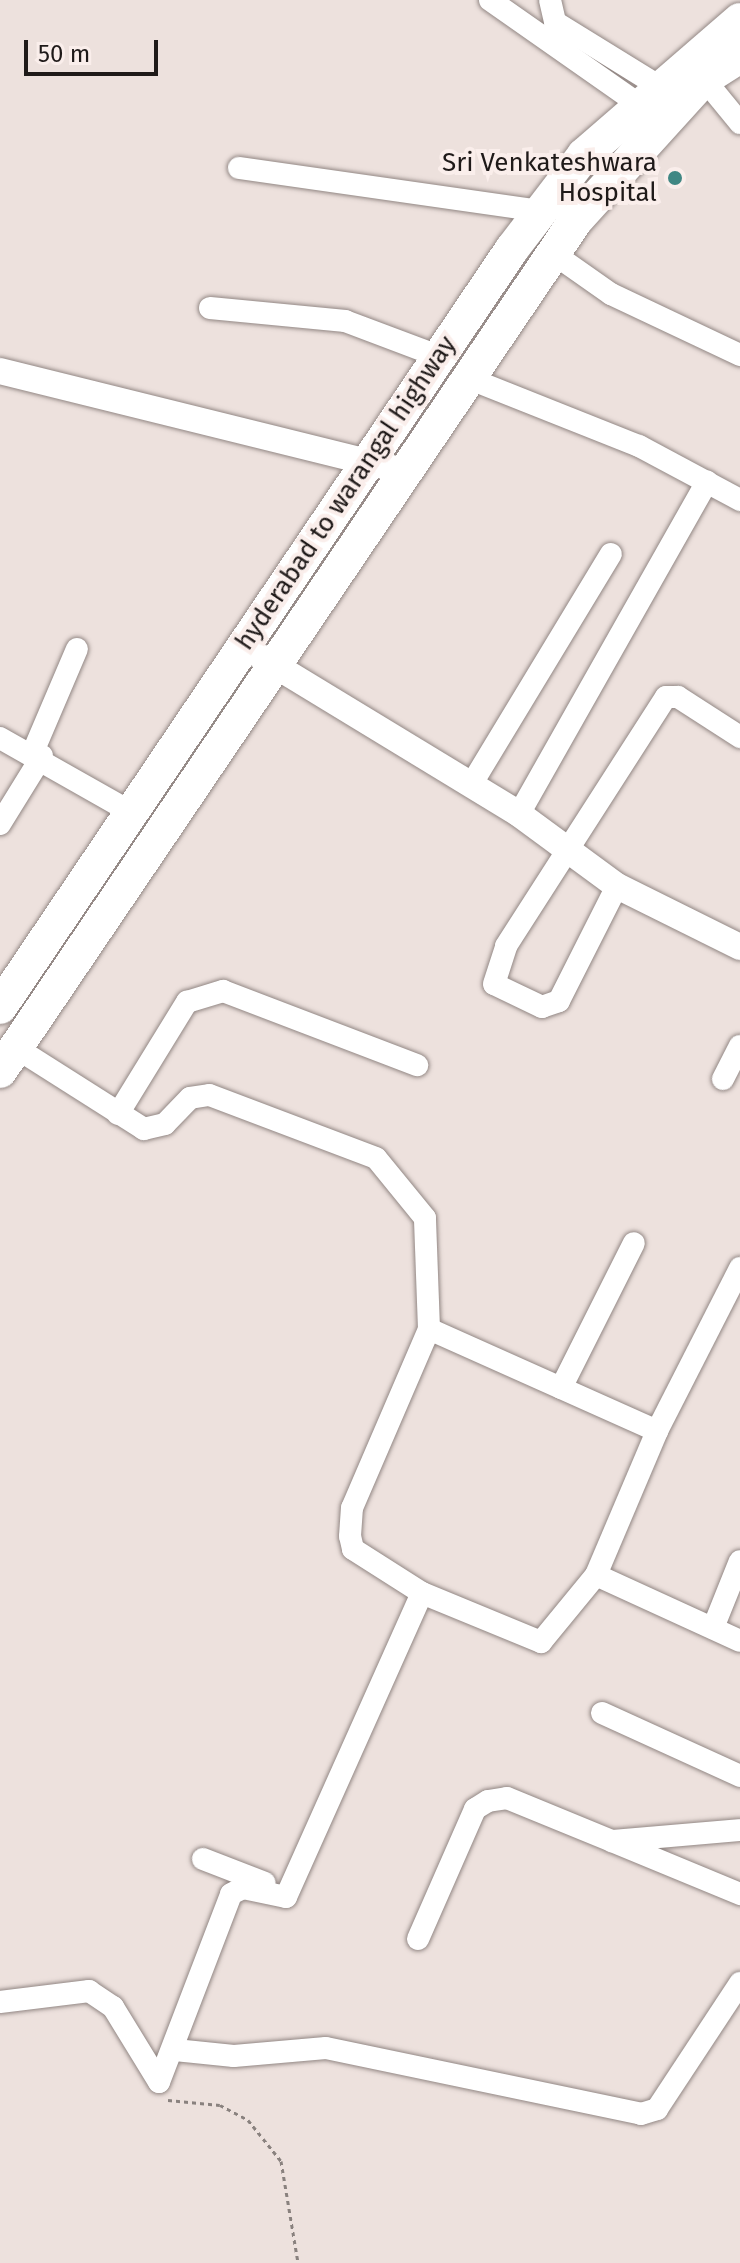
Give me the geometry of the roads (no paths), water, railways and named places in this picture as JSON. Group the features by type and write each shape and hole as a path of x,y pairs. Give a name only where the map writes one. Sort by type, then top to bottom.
{"main road":[{"name":"hyderabad to warangal highway","path":"6,985 131,812 258,656 369,463 438,356 541,211 647,94 740,20"},
{"path":"8,1059 258,656 403,471 554,254 704,79 740,56"}],"street":[{"path":"490,0 647,94"},
{"path":"550,0 555,22 647,94"},
{"path":"704,79 740,123"},
{"path":"239,168 541,211"},
{"path":"554,254 611,294 740,355"},
{"path":"210,308 345,321 438,356"},
{"path":"0,371 403,471"},
{"path":"468,378 639,446 740,500"},
{"path":"519,814 707,482"},
{"path":"471,785 611,554"},
{"path":"0,824 37,754 77,649"},
{"path":"258,656 519,814 617,886 740,947"},
{"path":"617,886 559,1001 542,1007 494,984 506,946 666,697 678,697 740,737"},
{"path":"0,738 37,754 131,812"},
{"path":"118,1114 187,1002 223,991 417,1065"},
{"path":"723,1079 740,1046"},
{"path":"8,1059 153,1130 190,1098 209,1095 376,1158 425,1218 429,1329 352,1508 350,1536 353,1549 422,1593 541,1642 596,1575 657,1431 740,1268"},
{"path":"561,1388 634,1243"},
{"path":"429,1329 657,1431"},
{"path":"713,1628 740,1561"},
{"path":"596,1575 740,1641"},
{"path":"0,2002 89,1991 113,2007 159,2082 175,2050 231,1894 243,1888 277,1899 289,1892 422,1593"},
{"path":"602,1713 740,1776"},
{"path":"418,1939 475,1809 488,1801 507,1798 740,1894"},
{"path":"612,1841 740,1830"},
{"path":"203,1859 289,1892"},
{"path":"175,2050 234,2056 326,2048 641,2114 657,2109 740,1983"}],"place":[{"name":"Sri Venkateshwara Hospital","path":"675,178"}]}
